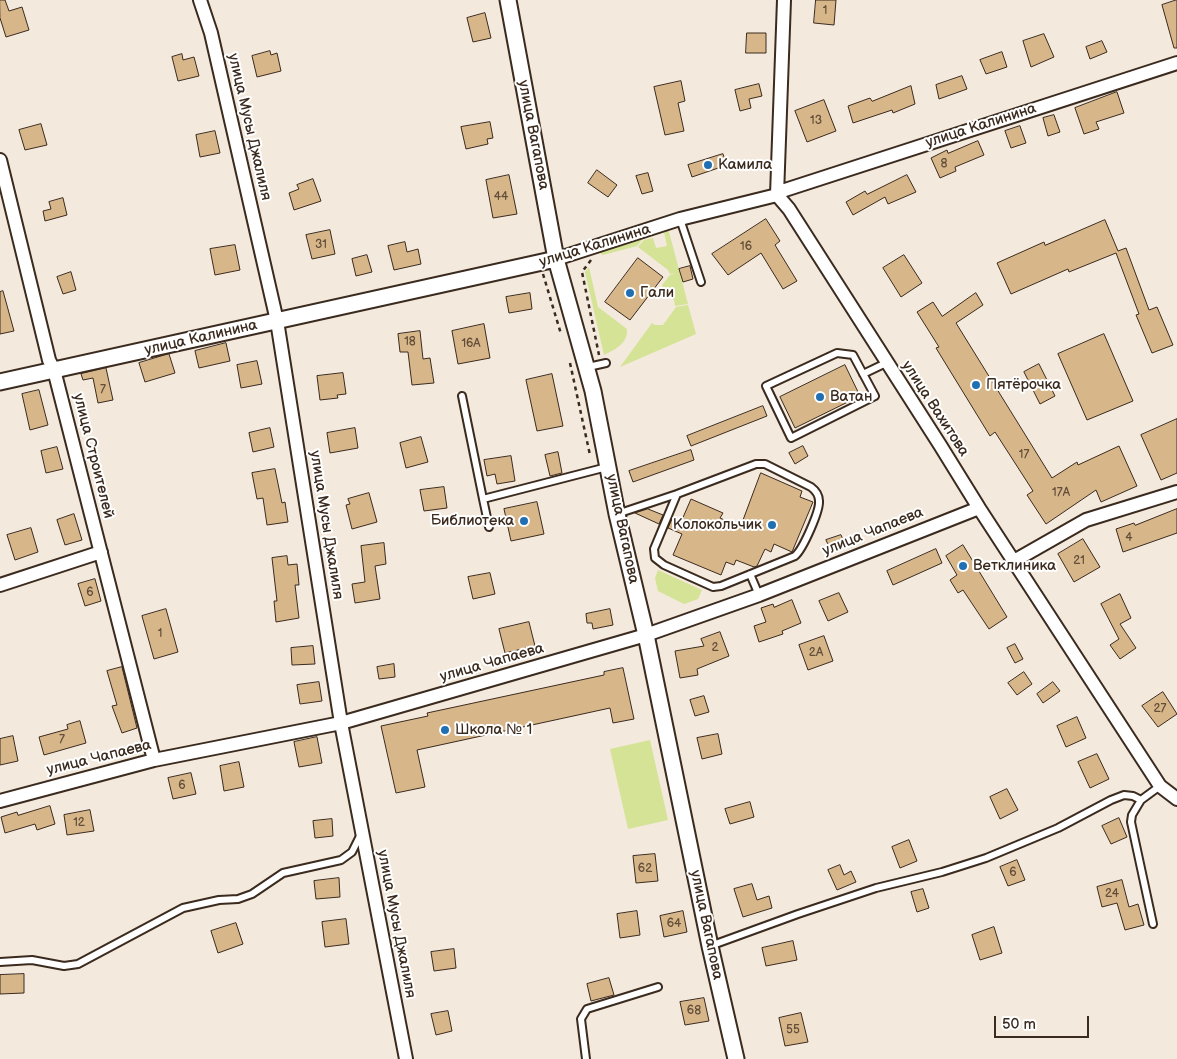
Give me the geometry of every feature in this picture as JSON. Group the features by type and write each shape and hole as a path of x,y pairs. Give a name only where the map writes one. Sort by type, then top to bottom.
{"street":[{"name":"улица Мусы Джалиля","path":"200,0 211,33 277,321 341,723 406,1059"},
{"name":"улица Вагапова","path":"508,0 556,259 588,367 597,390 601,468 617,514 646,636 710,946 736,1059"},
{"path":"777,195 784,0"},
{"name":"улица Калинина","path":"0,382 556,259 680,220 777,195 785,190 1177,63"},
{"name":"улица Строителей","path":"0,160 46,350 54,370 154,760"},
{"name":"улица Вахитова","path":"777,195 789,209 979,508 1160,786 1177,799"},
{"path":"1014,561 1086,520 1177,492"},
{"name":"улица Чапаева","path":"0,801 154,760 341,723 646,636 759,595 979,508"},
{"path":"0,585 101,552"}],"lane":[{"path":"680,220 701,282"},
{"path":"837,353 853,355 863,374 875,396 791,438 766,386 837,353"},
{"path":"863,374 886,362"},
{"path":"588,367 606,363"},
{"path":"462,396 489,527"},
{"path":"617,514 756,464 765,464 811,487 815,490 819,502 818,509 798,553 721,586 713,587 664,565 655,558 654,549 677,494"},
{"path":"483,499 601,468"},
{"path":"750,574 759,595"},
{"path":"1153,924 1131,822 1132,815 1141,800 1160,786"},
{"path":"710,946 876,888 942,872 986,858 1058,828 1124,795 1133,796 1141,800"},
{"path":"0,962 32,960 64,966 78,964 183,908 219,900 238,899 252,894 283,873 341,860 352,852 362,832"},
{"path":"586,1059 581,1019 587,1009 658,987"}],"path":[{"path":"539,263 562,335"},
{"path":"569,361 601,468"}],"green space":[{"path":"668,228 688,304 675,306 674,300 663,292 662,285 670,275 676,273 670,274 668,270 638,247 644,240 653,238 656,248 667,246 664,232 643,239 637,246 603,255 600,253 608,243"},
{"path":"589,267 598,307 627,329 626,338 623,342 617,348 604,355 585,272"},
{"path":"688,305 696,334 620,367 652,323 663,325 676,307"},
{"path":"658,570 702,590 698,599 684,604 658,591 655,578"},
{"path":"650,740 668,820 628,829 610,749"}],"building":[{"path":"0,0 5,0 9,11 22,7 29,30 6,37 0,18"},
{"path":"816,0 836,0 834,25 814,23"},
{"path":"1177,0 1177,48 1174,48 1162,5"},
{"path":"485,13 491,38 473,42 467,18"},
{"path":"747,33 766,33 766,53 746,53"},
{"path":"1044,34 1054,57 1031,67 1023,41"},
{"path":"1102,41 1107,52 1090,59 1086,47"},
{"path":"270,51 271,55 277,53 281,71 257,77 252,56"},
{"path":"1002,52 1007,67 986,74 980,60"},
{"path":"182,54 183,60 194,57 199,76 178,81 172,57"},
{"path":"962,76 967,89 939,99 936,85"},
{"path":"681,81 685,101 678,103 684,131 665,135 654,87"},
{"path":"759,84 762,96 749,99 751,108 740,111 735,90"},
{"path":"911,86 915,104 893,113 892,110 853,123 848,106 870,98 872,101"},
{"path":"1117,92 1124,113 1096,122 1099,129 1084,134 1075,108"},
{"path":"824,100 836,131 807,142 795,111"},
{"path":"1054,115 1060,132 1048,136 1043,118"},
{"path":"490,122 493,138 487,139 488,144 466,149 461,127"},
{"path":"41,124 47,145 25,150 19,130"},
{"path":"1020,126 1026,143 1011,148 1005,131"},
{"path":"215,131 220,153 200,157 196,135"},
{"path":"978,141 984,155 955,167 956,171 940,178 931,158 947,150 948,153"},
{"path":"723,154 727,165 692,177 688,165"},
{"path":"597,170 617,185 608,197 588,183"},
{"path":"648,173 653,191 642,194 636,176"},
{"path":"509,175 517,214 493,218 486,180"},
{"path":"907,175 916,192 888,204 885,197 853,215 846,202 865,191 867,194"},
{"path":"313,179 321,201 294,210 289,193 299,189 297,185"},
{"path":"63,198 67,215 45,221 43,211 51,209 49,202"},
{"path":"766,219 780,241 775,245 797,281 783,289 761,253 728,275 712,254"},
{"path":"1105,220 1118,251 1126,248 1149,310 1157,307 1173,345 1152,353 1136,315 1139,314 1116,253 1069,272 1068,269 1011,294 997,263 1044,242 1045,245"},
{"path":"330,230 335,254 312,259 306,235"},
{"path":"405,242 407,252 418,249 421,264 394,270 388,246"},
{"path":"235,245 240,270 215,275 210,249"},
{"path":"367,255 372,272 356,276 352,259"},
{"path":"904,255 922,283 901,297 883,268"},
{"path":"638,258 663,277 630,320 605,302"},
{"path":"690,266 693,279 683,282 679,269"},
{"path":"71,272 76,290 63,294 57,277"},
{"path":"3,291 14,331 0,334 0,292"},
{"path":"530,293 532,309 509,313 506,297"},
{"path":"976,293 983,305 956,323 1052,478 1077,462 1078,465 1119,446 1137,486 1101,502 1096,490 1046,524 1027,495 1033,491 995,432 990,436 936,348 939,347 917,312 933,302 942,316"},
{"path":"484,324 490,358 458,364 452,331"},
{"path":"420,331 423,359 430,358 434,383 412,385 408,352 400,352 398,334"},
{"path":"1104,334 1133,401 1087,420 1058,354"},
{"path":"226,343 230,361 199,368 195,351"},
{"path":"169,354 175,373 145,382 139,363"},
{"path":"257,361 262,384 241,388 237,365"},
{"path":"1039,364 1055,396 1040,404 1024,372"},
{"name":"Ватан","path":"845,365 860,396 795,428 780,397"},
{"path":"106,368 113,400 98,403 93,378 83,380 81,374"},
{"path":"343,373 346,394 337,395 338,398 320,400 317,376"},
{"path":"552,374 563,426 537,431 526,380"},
{"path":"39,390 48,425 30,430 22,394"},
{"path":"763,406 767,416 691,446 687,436"},
{"path":"1177,419 1177,473 1161,480 1141,435"},
{"path":"270,428 274,447 253,452 249,433"},
{"path":"355,428 358,448 330,453 327,433"},
{"path":"421,437 428,462 406,468 400,443"},
{"path":"803,446 808,456 795,464 789,453"},
{"path":"57,447 63,469 46,473 41,451"},
{"path":"691,450 694,460 633,482 629,471"},
{"path":"558,452 562,473 550,476 545,455"},
{"path":"511,456 515,481 497,484 495,474 487,476 484,460"},
{"path":"275,469 282,503 285,502 288,522 267,525 263,498 257,499 252,473"},
{"name":"Колокольчик","path":"761,473 802,491 800,497 813,502 792,552 774,544 771,552 765,549 757,566 754,567 736,560 734,565 726,562 721,575 673,555 682,534 668,528 672,519 681,522 691,499 723,513 720,518 740,527"},
{"path":"444,487 447,508 424,511 420,490"},
{"path":"369,493 377,522 352,529 346,505 350,504 348,499"},
{"name":"Библиотека","path":"537,502 544,534 511,541 504,509"},
{"path":"648,509 663,515 659,524 635,513"},
{"path":"1177,509 1177,533 1123,552 1116,529 1134,523 1135,525"},
{"path":"74,514 82,540 65,545 57,520"},
{"path":"31,528 38,552 15,560 7,535"},
{"path":"841,535 845,544 830,549 826,540"},
{"path":"1083,539 1100,567 1074,582 1058,554"},
{"path":"384,543 386,564 375,566 380,599 355,603 352,584 365,582 361,546"},
{"path":"963,545 1007,617 989,629 963,590 958,593 950,580 957,575 946,556"},
{"path":"936,549 942,563 893,585 887,571"},
{"path":"287,556 288,565 297,564 299,585 295,585 299,618 276,622 274,601 277,601 272,558"},
{"path":"490,573 495,594 473,599 468,577"},
{"path":"95,579 101,601 85,606 78,584"},
{"path":"839,593 848,612 828,621 819,601"},
{"path":"1120,594 1131,618 1120,624 1136,648 1120,659 1110,645 1119,639 1101,604"},
{"path":"792,600 801,623 782,631 783,634 759,642 754,626 766,622 761,608 773,604 774,607"},
{"path":"166,609 178,652 154,659 142,616"},
{"path":"610,609 613,625 593,629 592,623 587,623 586,614"},
{"path":"529,622 535,646 505,653 499,629"},
{"path":"720,632 729,656 697,669 698,675 680,678 675,651 704,646 701,639"},
{"path":"824,636 833,661 808,670 799,645"},
{"path":"1015,644 1023,659 1015,663 1007,648"},
{"path":"313,646 315,664 292,665 291,648"},
{"path":"394,664 395,677 379,679 377,667"},
{"path":"122,667 137,728 122,733 112,706 117,705 107,671"},
{"name":"Школа № 1","path":"623,668 634,719 613,723 610,708 417,750 425,787 396,793 381,726 428,716 427,713 604,675 604,672"},
{"path":"1024,672 1032,684 1017,695 1008,683"},
{"path":"319,682 322,701 300,704 297,685"},
{"path":"1053,682 1060,691 1043,703 1037,694"},
{"path":"1163,692 1177,714 1158,727 1142,706"},
{"path":"704,696 709,712 695,716 690,700"},
{"path":"1077,717 1086,738 1066,747 1057,726"},
{"path":"80,721 86,743 44,755 39,737 68,729 67,725"},
{"path":"718,734 722,754 702,759 697,738"},
{"path":"13,736 18,761 0,765 0,739"},
{"path":"317,737 322,763 299,767 294,742"},
{"path":"1097,754 1109,779 1090,788 1078,762"},
{"path":"239,762 244,787 224,791 220,766"},
{"path":"191,773 196,794 173,799 168,778"},
{"path":"1007,789 1018,810 1000,819 990,797"},
{"path":"750,802 754,817 730,824 725,809"},
{"path":"50,806 55,824 37,830 35,824 5,833 1,817 17,812 18,815"},
{"path":"90,810 94,831 67,835 64,815"},
{"path":"1119,818 1127,837 1111,844 1102,826"},
{"path":"332,819 333,836 315,838 313,821"},
{"path":"909,840 917,861 900,868 892,847"},
{"path":"655,854 658,881 636,883 633,856"},
{"path":"1017,860 1025,880 1008,886 1000,867"},
{"path":"840,865 844,875 851,871 856,882 837,890 828,870"},
{"path":"339,878 340,897 316,899 314,881"},
{"path":"1122,880 1129,907 1138,904 1144,925 1125,930 1117,903 1102,907 1097,887"},
{"path":"752,884 757,900 769,896 772,908 743,917 734,889"},
{"path":"923,889 929,908 917,912 911,892"},
{"path":"637,911 640,935 620,938 617,914"},
{"path":"683,911 687,932 664,937 660,916"},
{"path":"346,919 349,944 325,947 322,922"},
{"path":"236,923 243,944 218,953 211,931"},
{"path":"994,927 1002,953 980,960 972,935"},
{"path":"793,941 797,960 766,966 762,948"},
{"path":"454,949 456,968 434,971 431,952"},
{"path":"24,974 24,993 0,994 0,975"},
{"path":"609,978 614,995 591,1001 587,984"},
{"path":"704,998 709,1021 685,1025 680,1002"},
{"path":"448,1011 452,1031 436,1035 431,1014"},
{"path":"801,1013 808,1042 785,1046 779,1018"}],"place":[{"name":"Камила","path":"708,165"},
{"name":"Гали","path":"630,293"},
{"name":"Пятёрочка","path":"976,385"},
{"name":"Ватан","path":"820,397"},
{"name":"Библиотека","path":"524,521"},
{"name":"Колокольчик","path":"772,525"},
{"name":"Ветклиника","path":"963,566"},
{"name":"Школа № 1","path":"445,730"}]}
